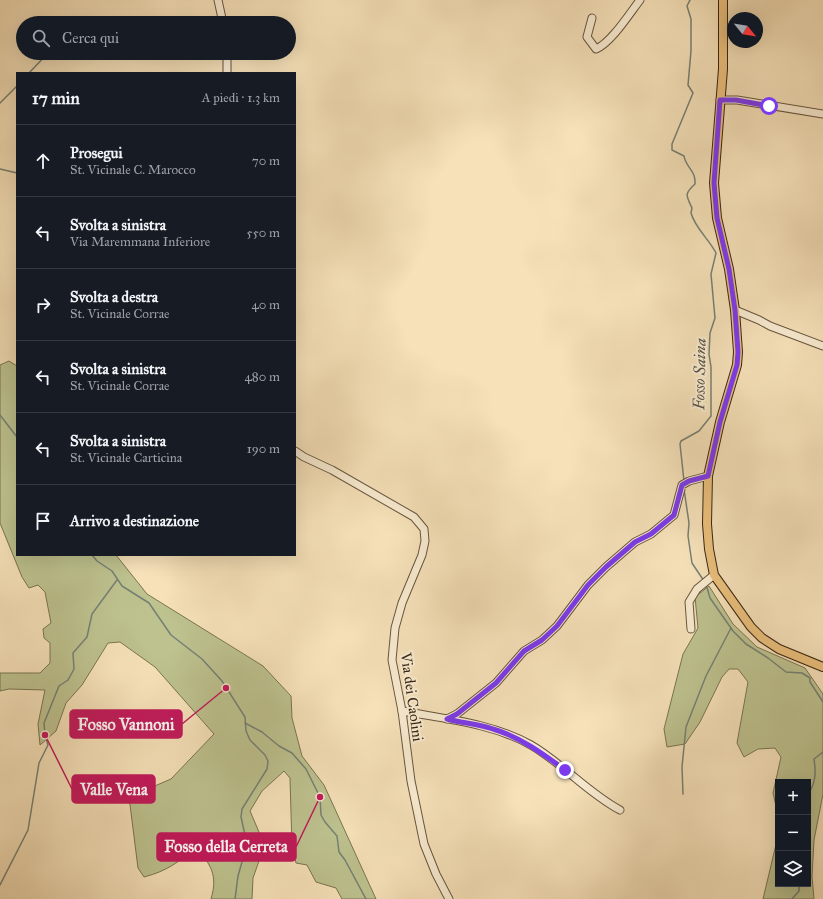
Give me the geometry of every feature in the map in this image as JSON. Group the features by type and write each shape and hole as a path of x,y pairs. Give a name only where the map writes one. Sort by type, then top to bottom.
{"main road":[{"path":"723,0 724,38 714,183 717,218 729,269 735,310 737,326 737,365 720,422 708,476 707,530 714,575 751,627 762,638 780,649 823,667"}],"street":[{"path":"218,0 221,16"},
{"path":"592,18 587,37 596,49 601,47 610,38 640,0"},
{"path":"227,60 227,72"},
{"path":"720,100 736,100 823,114"},
{"path":"735,310 770,326 823,346"},
{"name":"Via dei Caolini","path":"296,452 338,473 414,517 424,529 425,541 422,555 402,603 392,646 392,660 402,711 410,781 424,844 436,874 449,899"},
{"path":"447,719 457,714 496,683 524,651 542,640 557,626 588,585 606,567 635,542 651,534 674,515 682,485 689,481 708,476"},
{"path":"692,629 689,602 697,589 714,575"},
{"path":"402,711 492,728 531,746 620,810"}],"green space":[{"path":"9,361 16,365 16,556 117,556 147,594 263,666 291,696 292,718 302,756 324,785 376,899 342,899 336,888 316,882 307,865 296,863 292,847 290,778 284,771 262,791 250,811 262,839 260,858 253,878 252,899 211,899 214,883 212,871 206,859 196,847 172,865 159,872 144,877 138,868 129,797 171,779 214,734 155,667 120,642 108,643 82,685 66,703 56,731 40,745 38,724 45,690 9,689 0,691 0,673 40,673 50,663 50,643 44,638 43,629 51,623 45,592 38,585 29,588 22,577 0,523 0,365"},
{"path":"709,586 733,624 757,647 805,668 823,694 823,794 814,840 812,876 814,899 763,899 775,849 775,887 811,887 811,779 776,779 781,757 775,748 758,749 744,757 737,743 748,682 738,669 729,669 722,677 700,722 685,744 667,747 664,729 683,654 698,628 695,597"},
{"path":"775,784 775,802 773,793"}],"waterway":[{"name":"Fosso Saina","path":"684,481 680,444 681,441 699,431 711,416 711,367 709,354 710,333 715,318 711,274 716,253 699,229 691,213 692,208 687,195 689,190 695,184 694,175 684,156 672,150 672,144 693,93 688,85 691,51 691,19 687,6 690,0"},
{"path":"30,72 41,60"},
{"path":"0,103 16,87"},
{"path":"0,169 16,173"},
{"path":"0,415 16,436"},
{"name":"Fosso Saina","path":"684,489 689,523 688,536 692,563 704,581"},
{"path":"93,556 97,561 112,571 122,586 149,603 171,635 202,659 222,681 245,717 246,731 250,740 265,755 268,761 267,769 242,809 241,817 247,844 238,876 235,899"},
{"path":"0,885 28,830 39,763 48,745 44,723 59,686 68,680 74,669 73,653 87,637 92,614 117,580"},
{"name":"Fosso Saina","path":"706,584 710,598 733,631 746,644 786,672 802,673 810,678 810,682 823,702"},
{"path":"683,794 682,767 686,727 706,676 731,628"},
{"path":"245,723 262,732 279,746 292,753 306,769 320,797 321,815 337,836 339,852 345,860 366,899"},
{"path":"811,790 815,777 814,759 823,752"},
{"path":"792,899 799,891 799,887"}],"place":[{"name":"Fosso Vannoni","path":"226,688"},
{"name":"Valle Vena","path":"45,735"},
{"name":"Fosso della Cerreta","path":"320,797"}],"route":[{"path":"565,770 531,746 510,735 492,728 447,719 457,714 496,683 524,651 542,640 557,626 588,585 606,567 635,542 642,540 651,534 674,515 678,505 682,485 685,482 708,476 720,422 737,365 738,352 735,310 729,269 717,218 714,183 720,100 736,100 750,104 769,106"}]}
